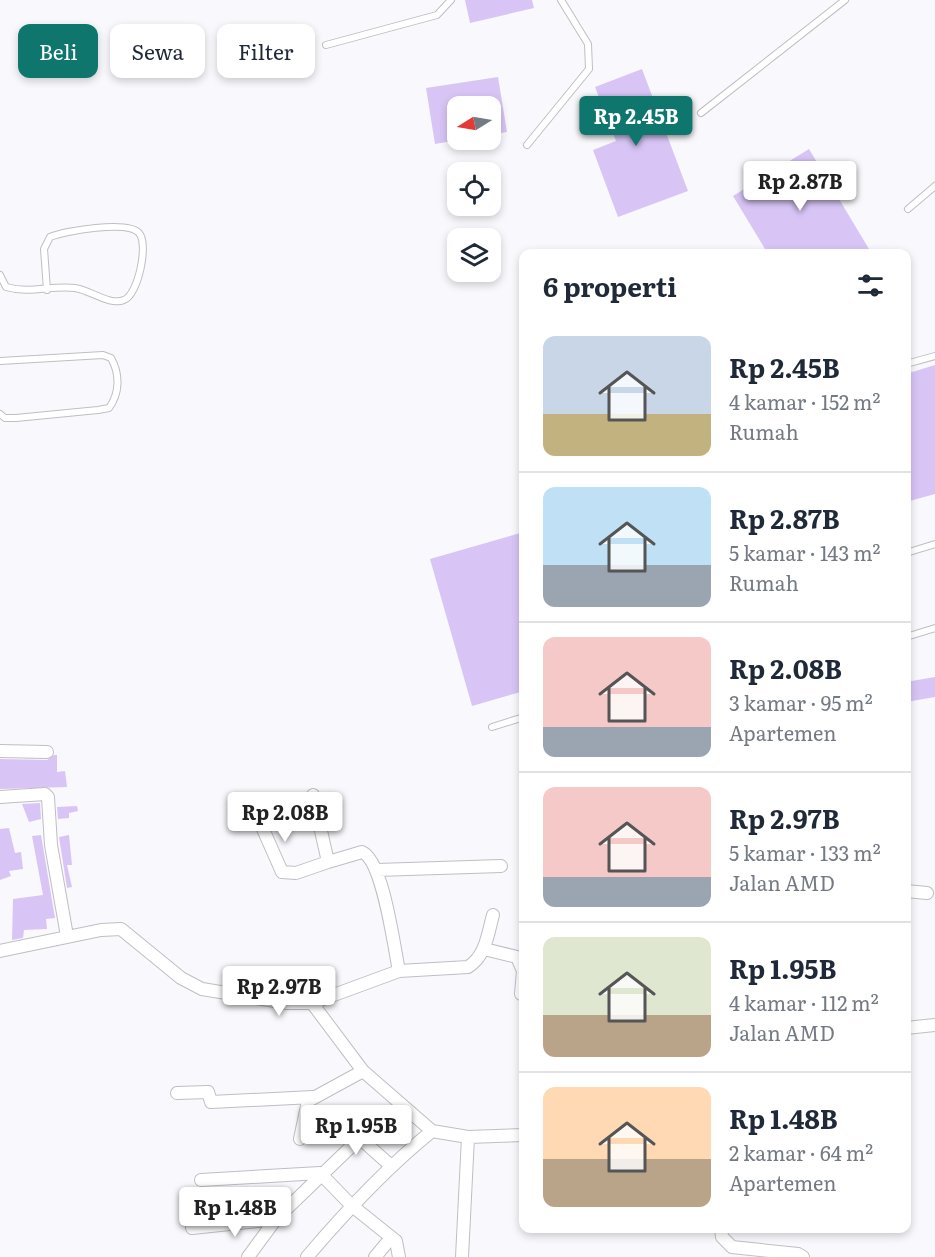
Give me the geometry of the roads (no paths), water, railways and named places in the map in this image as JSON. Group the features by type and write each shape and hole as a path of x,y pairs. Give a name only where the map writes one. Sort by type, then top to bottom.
{"street":[{"path":"0,751 47,752"},
{"path":"0,797 45,794 48,796 51,845 67,936"},
{"path":"313,795 328,862"},
{"path":"251,802 282,872 296,873 362,852 367,854 377,870 399,970"},
{"path":"377,870 501,866"},
{"path":"911,891 927,893"},
{"path":"0,951 67,936 121,929 181,978 202,989 287,1003 312,1003 399,970 468,967 478,961 484,949 492,915"},
{"path":"484,949 517,957 519,962"},
{"path":"312,1003 363,1071 432,1131 468,1137 519,1135"},
{"path":"911,1027 935,1025"},
{"path":"177,1093 208,1092 211,1102 313,1097 363,1071"},
{"path":"300,1139 305,1109 313,1097"},
{"path":"343,1124 390,1165"},
{"path":"308,1257 351,1205 390,1165 432,1131"},
{"path":"462,1257 468,1137"},
{"path":"248,1257 276,1219 320,1173 359,1138"},
{"path":"201,1180 320,1173 351,1205 399,1247 399,1257"},
{"path":"192,1228 276,1219"},
{"path":"722,1233 722,1237 732,1247 798,1254 803,1257"},
{"path":"375,1257 390,1239"}],"lane":[{"path":"326,45 437,15 451,0"},
{"path":"527,145 589,69 588,44 561,0"},
{"path":"701,113 845,0"},
{"path":"909,208 935,186"},
{"path":"0,276 6,287 47,290 75,288 115,301 125,300 136,290 143,251 143,240 139,232 129,227 66,230 50,237 44,249 47,290"},
{"path":"0,361 103,355 111,358 116,367 118,396 110,408 98,410 16,418 5,418 0,414"},
{"path":"911,363 935,356"},
{"path":"911,551 935,544"},
{"path":"911,635 935,628"},
{"path":"492,727 519,719"}]}
